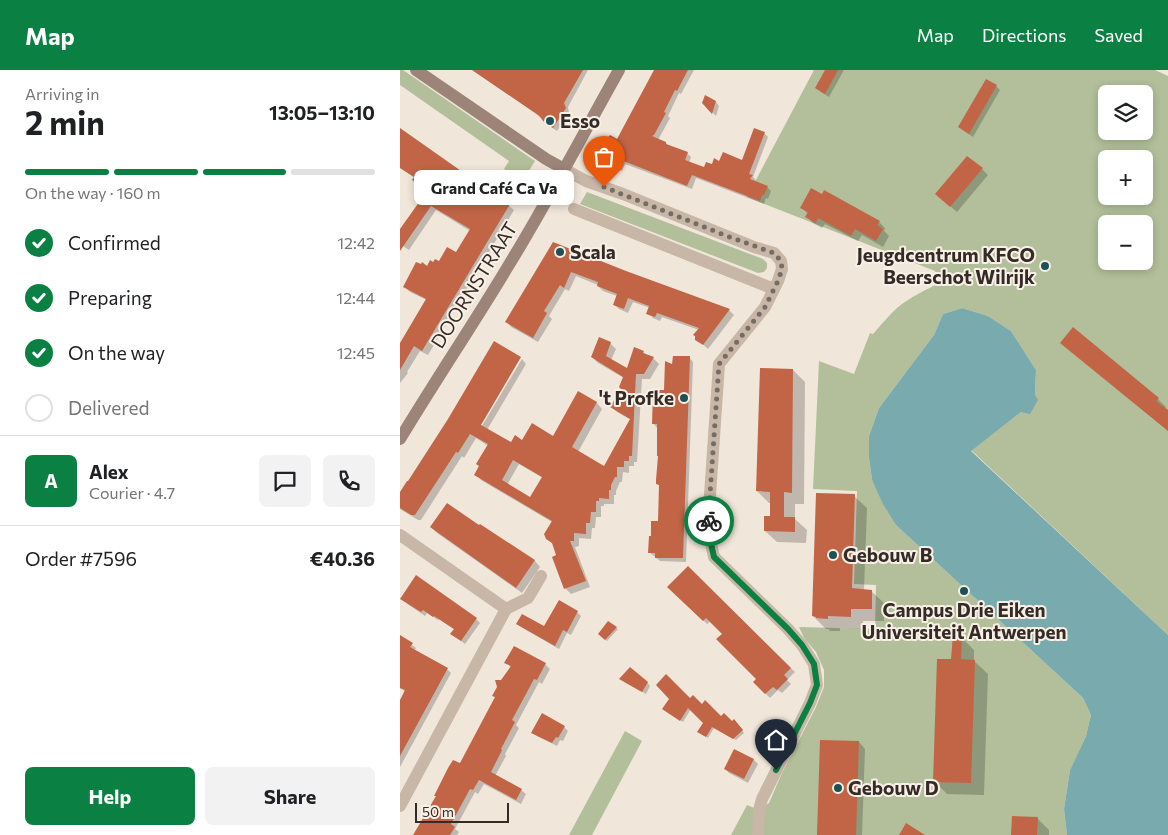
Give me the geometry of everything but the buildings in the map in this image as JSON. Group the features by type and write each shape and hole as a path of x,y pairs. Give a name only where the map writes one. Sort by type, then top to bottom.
{"street":[{"path":"416,70 546,159 564,169 586,180 774,253 781,261 782,269 765,307 719,364 710,500 709,535 714,557 788,629 802,645 814,664 817,685 810,703 762,799 759,810 758,835"},
{"name":"DOORNSTRAAT","path":"400,439 510,264 619,70"},
{"path":"574,209 774,289"},
{"path":"400,535 506,609"},
{"path":"400,806 506,609 528,598 541,576"}],"green space":[{"path":"400,70 403,70 535,161 522,182 504,169 509,161 400,85"},
{"path":"814,70 1155,70 1168,76 1168,635 971,450 1021,412 1035,395 1036,370 1011,331 988,316 962,308 943,314 934,335 879,408 869,436 872,480 896,525 1083,698 1091,715 1086,736 1070,770 1064,809 1067,835 731,835 747,805 759,810 769,803 824,687 824,670 816,652 804,638 799,627 875,629 876,585 854,584 857,491 813,489 819,361 854,374 870,333 873,334 902,304 941,282 935,271 747,197"},
{"path":"587,192 763,259 767,263 767,268 764,272 758,273 580,204"},
{"path":"625,731 642,741 592,835 569,835"}],"water":[{"path":"962,308 988,316 1011,331 1036,370 1035,395 1038,400 1030,414 1021,412 971,451 1168,635 1168,835 1067,835 1064,809 1070,770 1086,736 1091,715 1083,698 896,525 883,504 872,480 869,436 879,408 934,335 943,314"}],"way so far":[{"path":"604,187 754,247 774,253 781,261 782,269 778,281 765,307 719,364 709,521"}],"place":[{"name":"Esso","path":"550,121"},
{"name":"Grand Café Ca Va","path":"604,187"},
{"name":"Scala","path":"560,252"},
{"name":"Jeugdcentrum KFCO Beerschot Wilrijk","path":"1045,266"},
{"name":"'t Profke","path":"684,398"},
{"name":"Gebouw B","path":"833,555"},
{"name":"Campus Drie Eiken Universiteit Antwerpen","path":"964,591"},
{"name":"Gebouw D","path":"838,788"}],"route":[{"path":"709,521 709,535 714,557 788,629 802,645 814,664 817,685 810,703 776,770"}]}
